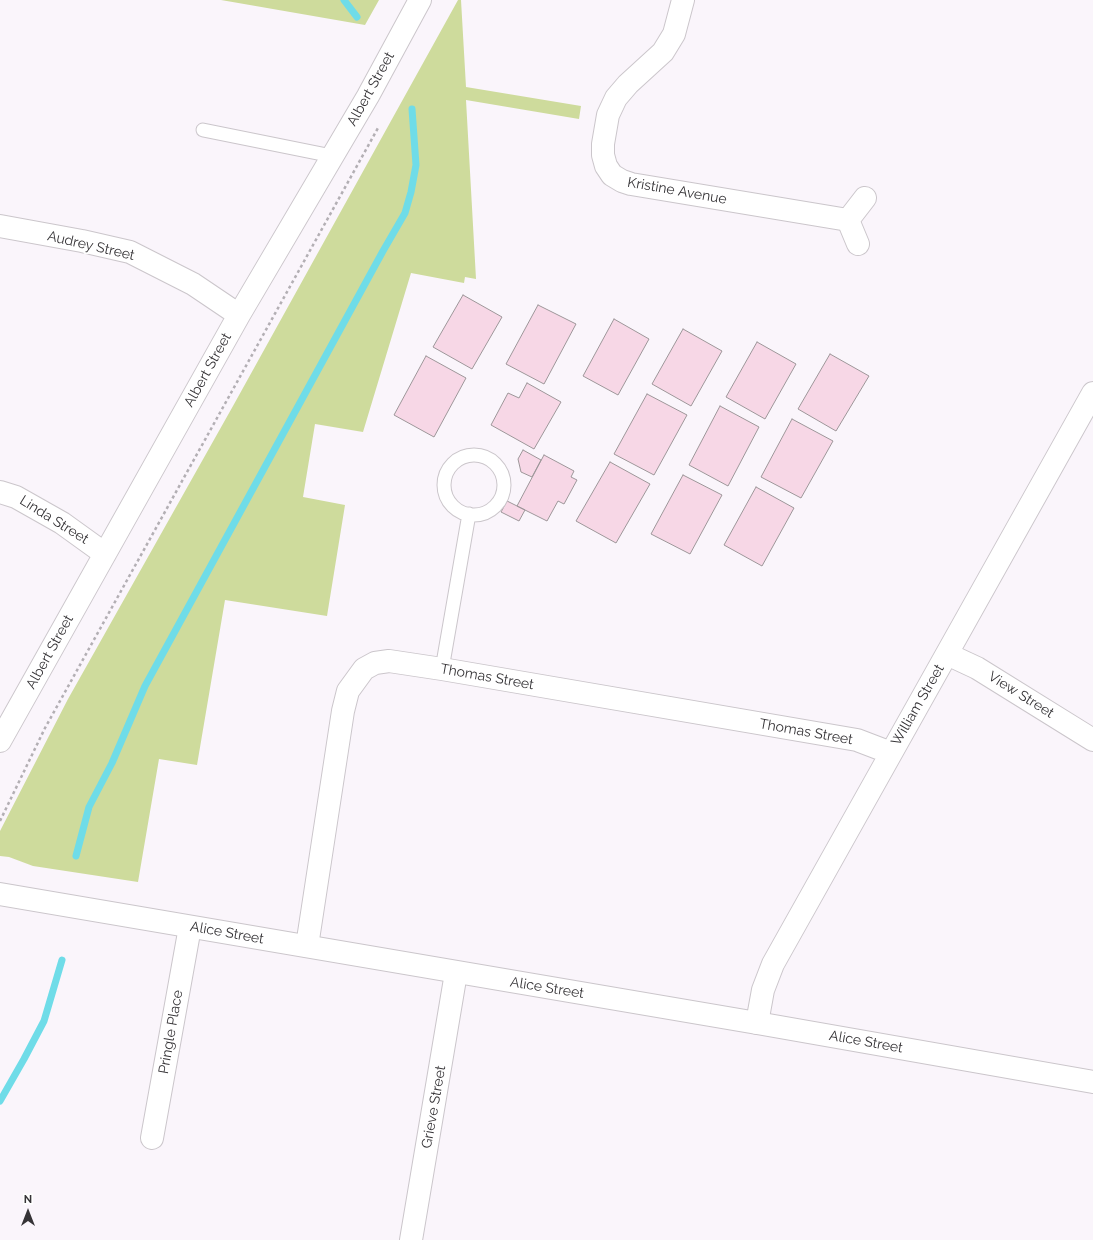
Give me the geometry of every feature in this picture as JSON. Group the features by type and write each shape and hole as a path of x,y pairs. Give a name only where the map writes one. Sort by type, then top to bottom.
{"street":[{"name":"Albert Street","path":"0,741 239,315 368,96 420,0"},
{"name":"Kristine Avenue","path":"683,0 674,34 663,52 628,84 616,98 608,115 603,144 603,155 606,166 612,174 622,181 631,184 848,220"},
{"path":"858,244 848,220 865,198"},
{"name":"Audrey Street","path":"0,226 82,241 130,252 193,284 239,315"},
{"name":"William Street","path":"757,1023 763,990 774,964 1093,393"},
{"name":"Linda Street","path":"0,492 16,497 62,522 105,554"},
{"name":"View Street","path":"947,654 977,668 1093,740"},
{"name":"Thomas Street","path":"307,946 343,711 348,691 364,669 375,664 389,661 442,669 857,740 891,753"},
{"name":"Alice Street","path":"0,894 1093,1082"},
{"name":"Pringle Place","path":"152,1138 190,927"},
{"name":"Grieve Street","path":"411,1240 456,973"}],"lane":[{"path":"203,130 332,156"},
{"path":"470,456 478,456 492,462 498,467 502,474 504,490 497,504 491,509 477,515 469,514 462,512 450,503 445,489 446,474 456,462 470,456"},
{"path":"442,669 469,514"}],"path":[{"path":"0,821 49,721 379,126"}],"green space":[{"path":"221,0 379,0 365,25"},
{"path":"458,0 461,0 466,87 581,106 579,119 466,100 476,279 465,277 464,283 411,273 363,432 315,424 303,497 345,505 327,616 225,600 197,765 159,759 138,882 33,866 9,857 0,856 0,831 68,699 233,406"}],"building":[{"path":"463,295 502,317 472,369 433,347"},
{"path":"538,305 576,324 544,384 506,364"},
{"path":"614,319 649,339 618,395 583,376"},
{"path":"683,329 722,351 691,406 652,384"},
{"path":"757,342 796,364 765,419 726,397"},
{"path":"830,354 869,376 836,431 798,409"},
{"path":"426,356 466,378 434,437 394,415"},
{"path":"527,383 561,402 534,449 491,425 508,393 519,398"},
{"path":"647,394 687,415 654,475 614,454"},
{"path":"720,406 759,427 728,486 689,465"},
{"path":"792,419 833,441 801,498 761,477"},
{"path":"523,450 541,460 532,477 521,472 518,459"},
{"path":"544,455 574,471 571,477 577,480 564,504 558,501 547,521 517,506"},
{"path":"610,462 650,484 616,543 576,521"},
{"path":"683,475 722,495 690,554 651,534"},
{"path":"756,487 794,508 762,566 724,545"},
{"path":"507,501 525,510 519,521 501,512"}],"waterway":[{"path":"344,0 357,17"},
{"path":"76,856 89,807 112,763 145,686 405,213 416,165 412,109"},
{"path":"0,1101 44,1021 62,960"}]}
